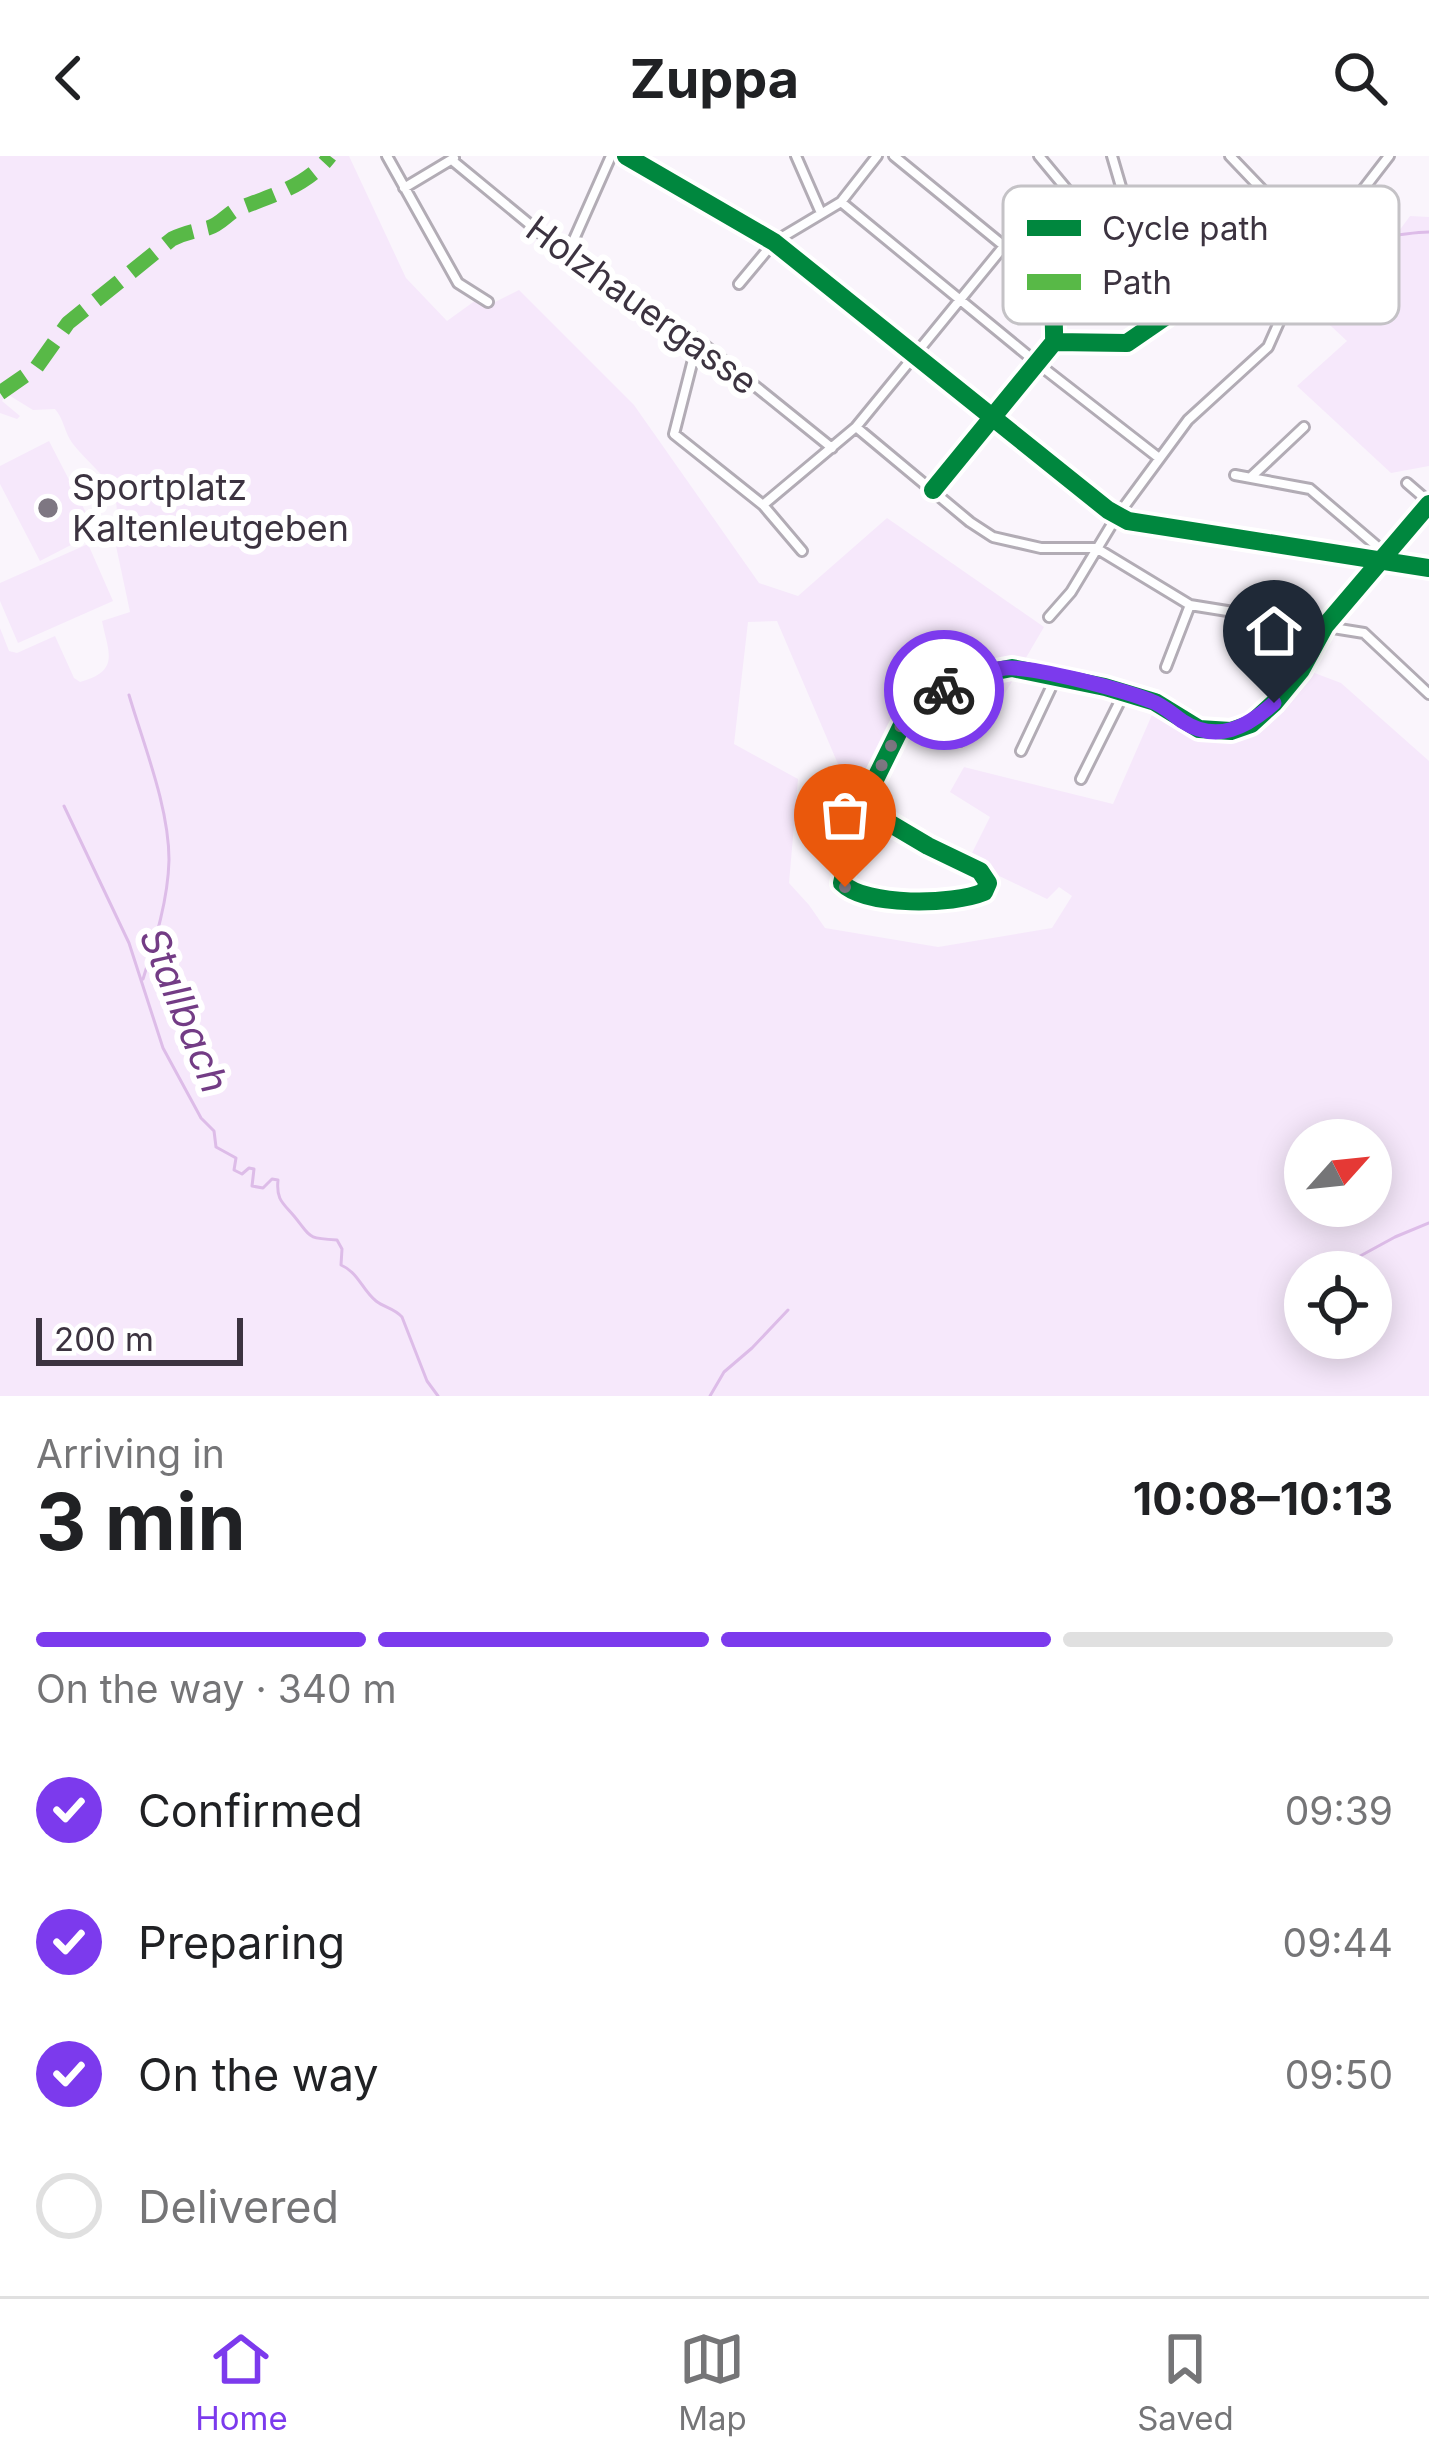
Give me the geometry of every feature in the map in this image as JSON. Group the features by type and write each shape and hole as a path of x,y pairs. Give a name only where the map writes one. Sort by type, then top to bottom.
{"street":[{"path":"387,156 458,283 488,302"},
{"path":"567,255 611,156"},
{"path":"626,156 774,242 1117,516 1429,568"},
{"path":"796,156 821,213"},
{"path":"739,284 774,242 841,202 878,156"},
{"path":"895,156 1003,245"},
{"path":"1039,156 1064,186"},
{"path":"1112,156 1120,186"},
{"path":"1230,156 1259,186"},
{"path":"1366,186 1389,156"},
{"path":"404,188 454,158"},
{"name":"Holzhauergasse","path":"454,158 567,255 698,340 832,448"},
{"path":"841,202 1159,458"},
{"path":"763,505 856,427 1003,247"},
{"path":"933,490 1054,342 1055,324"},
{"path":"1054,342 1127,343 1155,324"},
{"path":"1049,617 1188,420 1268,347 1278,324"},
{"path":"698,340 674,434 763,505 802,551"},
{"path":"856,427 970,522 1000,540 1040,548 1096,548 1190,605 1359,632 1429,694"},
{"path":"1251,477 1304,427"},
{"path":"1235,475 1310,489 1378,547 1382,560"},
{"path":"858,814 874,814 980,871 988,887 981,894 960,900 902,902 852,891 842,883 858,814 904,719 920,699 991,671 1012,668 1155,702 1199,729 1231,731 1251,724 1274,703 1325,626 1429,503 1407,483"},
{"path":"1166,667 1190,605"},
{"path":"1021,751 1056,676"},
{"path":"1081,779 1124,693"},
{"path":"904,719 950,731 960,741"}],"shaded area":[{"path":"0,156 349,156 406,278 447,321 476,300 487,306 519,290 634,405 759,583 798,596 887,518 1044,627 977,741 904,712 857,808 831,800 841,771 777,621 748,622 734,744 798,779 789,883 825,928 938,947 1052,928 1072,896 1059,887 1047,899 968,861 990,817 950,792 964,767 1113,804 1155,708 1191,731 1230,734 1249,728 1274,709 1304,669 1341,683 1429,761 1429,1396 0,1396 0,628 9,651 17,653 55,636 80,682 107,666 102,621 130,612 112,527 116,514 113,491 73,444 55,409 33,410 7,394 2,401 20,416 0,413"},
{"path":"1410,216 1429,217 1429,466 1391,473 1297,386 1347,341 1329,324 1399,324 1399,231"},
{"name":"Sportplatz Kaltenleutgeben","path":"49,441 96,532 40,561 0,484 0,466"},
{"path":"88,544 113,601 18,643 0,601 0,583"}],"waterway":[{"path":"1399,235 1429,232"},
{"path":"129,695 160,798 169,860 163,906 143,979"},
{"name":"Stallbach","path":"64,806 129,943 163,1048 201,1118 214,1131 216,1147 236,1158 234,1170 242,1174 254,1169 252,1186 263,1188 272,1179 278,1180 281,1201 311,1236 337,1240 341,1265 376,1301 402,1317 427,1381 438,1396"},
{"path":"1369,1251 1429,1223"},
{"path":"710,1396 724,1372 788,1310"}],"marked path":[{"path":"0,393 36,368 68,323 172,239 213,226 236,210 289,188 330,156"}],"cycle path":[{"path":"626,156 774,242 1108,510 1128,521 1429,568"},
{"path":"1054,324 1054,342"},
{"path":"1054,342 1127,343 1155,324"},
{"path":"933,490 1054,342"},
{"path":"858,814 874,814 980,871 988,883 984,892 952,899 889,900 842,883 858,814 905,719 920,699 1012,668 1155,702 1199,729 1231,731 1251,724 1301,670 1325,626 1429,504"}],"way so far":[{"path":"845,887 842,877 858,814 904,719 918,701 944,690"}],"place":[{"name":"Sportplatz Kaltenleutgeben","path":"48,508"}],"route":[{"path":"944,690 991,671 1012,668 1105,687 1155,702 1199,729 1231,731 1251,724 1274,703"}]}
